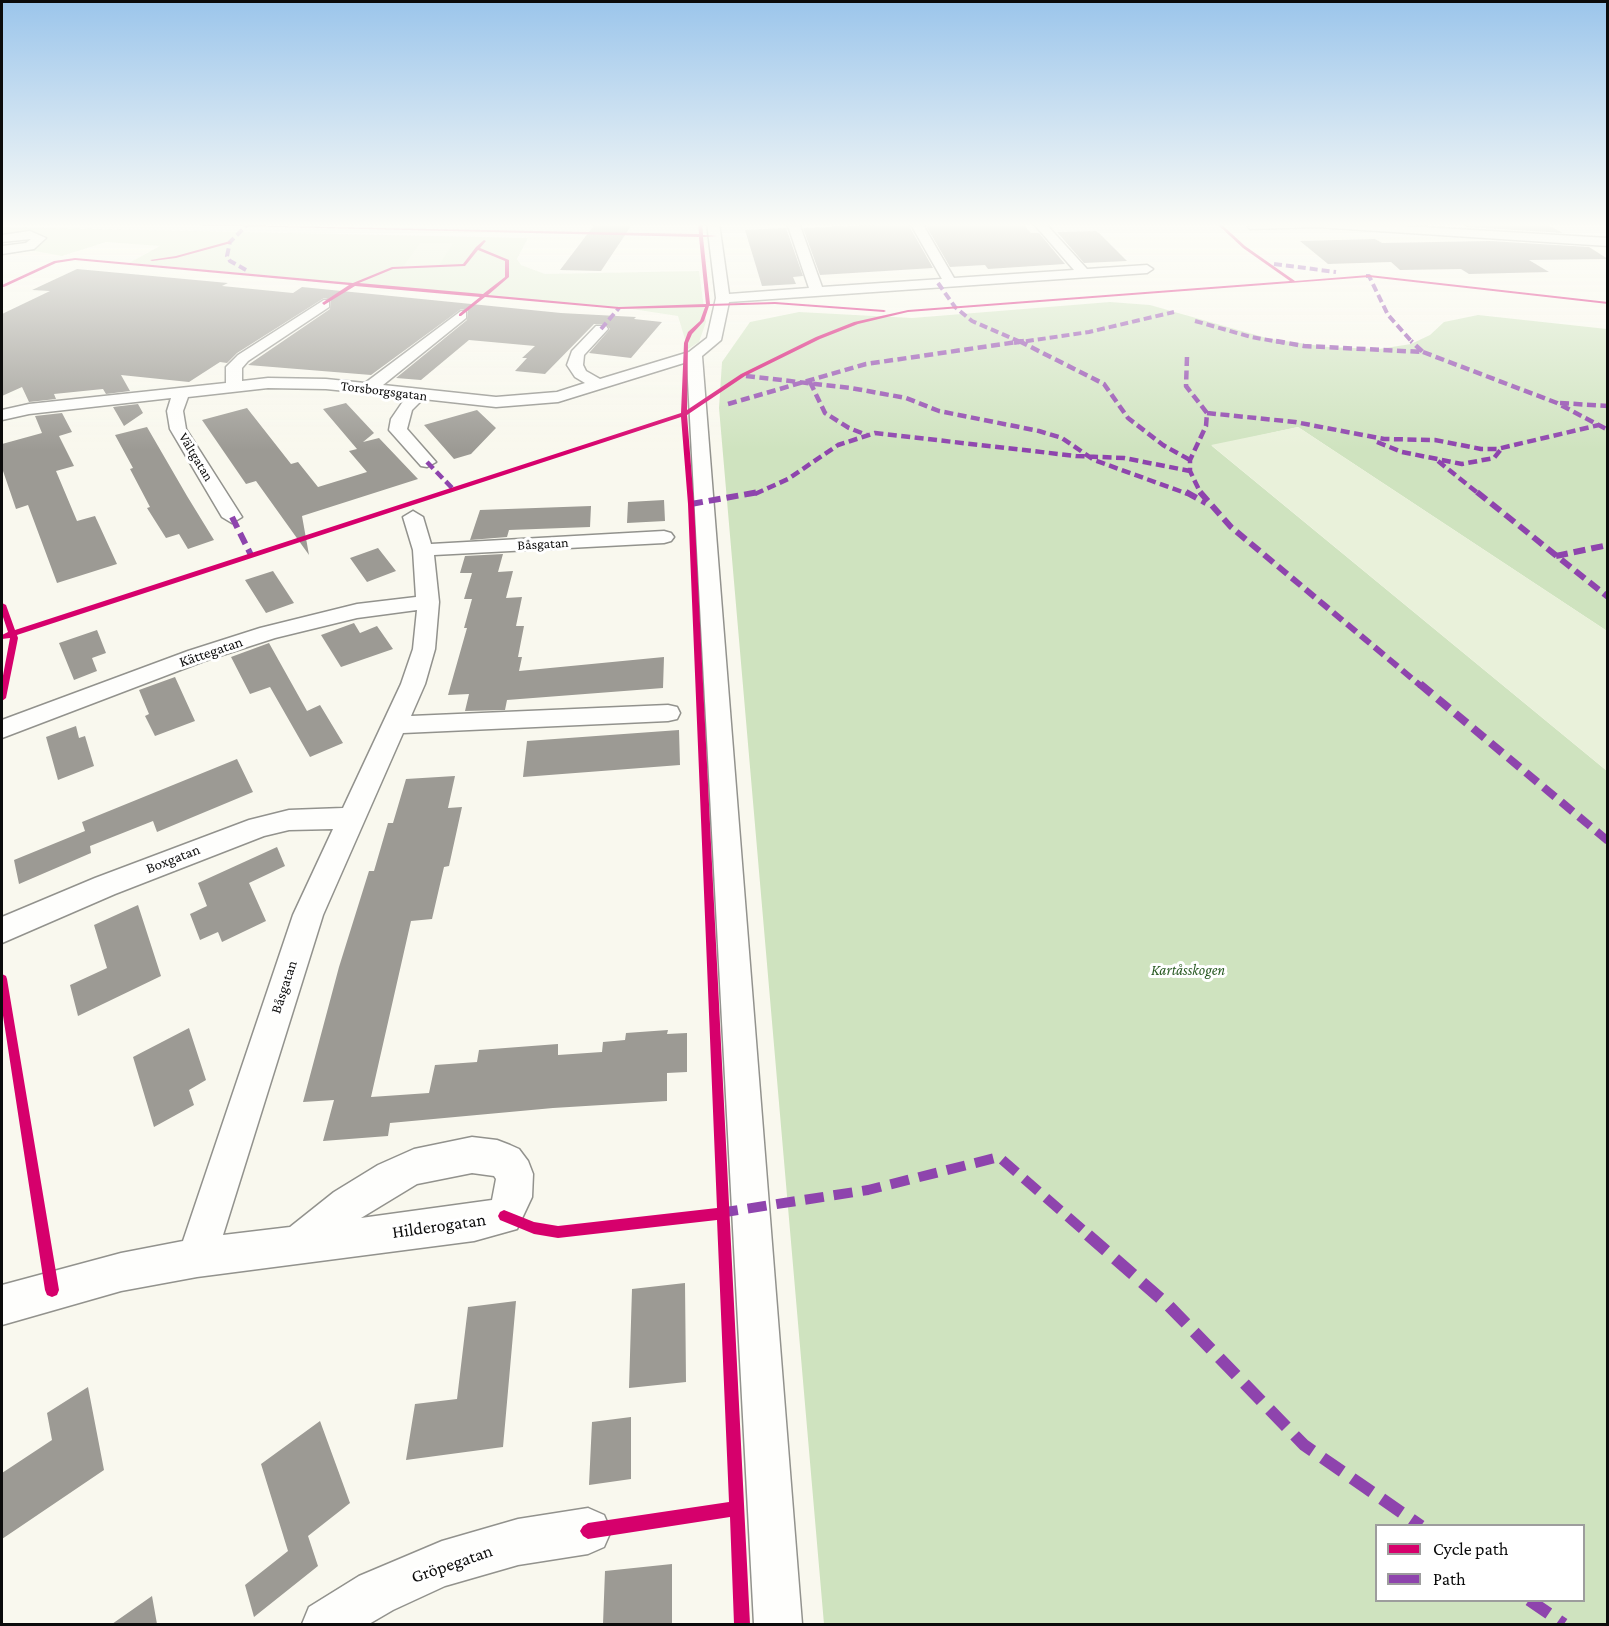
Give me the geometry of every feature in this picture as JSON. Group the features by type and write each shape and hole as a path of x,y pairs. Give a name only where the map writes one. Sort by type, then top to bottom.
{"street":[{"name":"Torsborgsgatan","path":"2,415 37,408 234,386 304,383 418,395 518,402 558,397 694,355 714,340 723,299"},
{"path":"234,386 234,367 243,358 324,304"},
{"path":"368,389 461,315"},
{"path":"600,385 580,374 574,365 577,354 601,329"},
{"path":"694,355 778,1624"},
{"name":"Vältgatan","path":"181,393 175,411 178,429 232,517"},
{"path":"418,395 405,408 399,419 398,430 427,462"},
{"name":"Båsgatan","path":"197,1258 308,915 413,684 424,649 428,602 423,550 412,517"},
{"name":"Båsgatan","path":"423,550 664,537"},
{"name":"Kättegatan","path":"2,729 196,656 268,633 357,612 428,602"},
{"path":"394,725 668,713"},
{"name":"Boxgatan","path":"2,930 105,886 259,827 289,820 352,818"},
{"name":"Hilderogatan","path":"2,1305 121,1272 197,1258 298,1245 504,1216 513,1197 515,1174 506,1162 497,1158 472,1155 414,1167 347,1205 298,1245"},
{"name":"Gröpegatan","path":"326,1624 376,1593 442,1564 518,1542 588,1531"}],"green space":[{"path":"521,299 703,299 706,322 699,342 688,349 678,316 632,309"},
{"name":"Kartåsskogen","path":"1110,302 1150,305 1270,339 1328,347 1379,349 1411,344 1430,335 1444,322 1478,315 1607,329 1607,631 1298,427 1212,446 1607,771 1607,1624 824,1624 719,408 722,362 750,322 799,312 912,318"},
{"path":"1298,427 1607,631 1607,771 1211,445"}],"building":[{"path":"34,299 323,299 237,353 227,363 220,362 189,382 121,375 130,391 106,394 103,389 54,394 56,399 29,402 22,387 2,396 2,314"},
{"path":"327,299 420,299 561,313 636,317 634,319 662,322 631,358 589,353 610,329 606,324 594,324 545,374 515,371 527,358 522,358 535,346 469,340 421,380 396,378 467,320 468,311 461,309 371,375 248,365 330,309 331,300"},
{"path":"346,403 374,433 363,442 379,438 418,479 302,516 309,555 256,481 246,484 202,420 247,408 291,464 298,462 318,487 367,472 349,451 357,449 323,409"},
{"path":"138,404 143,413 124,426 113,407"},
{"path":"477,410 496,428 471,454 454,459 424,425"},
{"path":"62,413 72,432 59,436 74,466 56,471 77,521 95,516 117,564 57,583 28,505 16,509 2,468 2,444 42,433 35,416"},
{"path":"147,427 214,540 188,549 179,534 166,538 147,508 150,507 130,469 133,468 115,435"},
{"path":"664,500 665,521 627,523 628,502"},
{"path":"591,506 590,527 509,530 507,537 470,540 480,510"},
{"path":"378,548 396,571 367,582 350,558"},
{"path":"503,554 498,572 513,571 506,598 522,597 516,626 524,626 518,657 522,657 519,671 664,657 663,688 507,700 505,710 465,711 469,694 448,695 467,628 464,628 472,599 464,599 472,573 460,573 465,556"},
{"path":"273,571 294,603 266,613 245,580"},
{"path":"354,623 360,633 377,626 393,649 341,667 321,635"},
{"path":"97,630 106,653 92,658 97,671 74,680 59,643"},
{"path":"269,643 307,711 320,705 343,743 310,757 270,687 250,694 231,657"},
{"path":"175,677 195,721 155,736 145,716 149,714 139,690"},
{"path":"76,726 79,738 85,736 94,766 58,780 46,737"},
{"path":"679,730 680,765 523,777 527,741"},
{"path":"237,759 253,792 157,832 153,821 90,846 91,853 19,884 14,860 85,831 82,822"},
{"path":"455,776 448,808 462,807 449,866 444,867 432,919 411,921 371,1097 429,1093 435,1065 477,1062 479,1050 558,1044 558,1055 602,1052 603,1042 625,1040 626,1033 668,1030 667,1034 687,1033 687,1072 667,1073 667,1101 553,1108 390,1123 388,1136 323,1141 334,1100 303,1102 339,967 369,871 374,871 388,823 393,823 406,779"},
{"path":"277,847 285,866 249,883 266,921 222,942 218,932 200,940 190,914 207,906 198,883"},
{"path":"138,905 161,976 78,1016 70,985 107,968 94,925"},
{"path":"189,1028 206,1080 189,1090 194,1105 154,1127 133,1057"},
{"path":"685,1283 686,1382 629,1388 632,1289"},
{"path":"516,1301 503,1447 406,1460 415,1404 457,1399 468,1307"},
{"path":"88,1387 104,1470 2,1539 2,1473 52,1440 47,1413"},
{"path":"631,1417 631,1479 589,1485 592,1422"},
{"path":"320,1421 350,1503 308,1536 318,1566 254,1617 245,1585 288,1551 261,1464"},
{"path":"672,1564 672,1624 603,1624 605,1571"},
{"path":"152,1596 157,1624 112,1624"}],"marked path":[{"path":"949,299 955,307 972,321 1044,352 1104,384 1128,418 1163,445 1190,460"},
{"path":"1195,321 1251,337 1304,346 1423,352 1400,331 1380,299"},
{"path":"601,329 619,308"},
{"path":"728,404 866,364 1089,332 1174,312"},
{"path":"1423,352 1557,403 1608,430"},
{"path":"1187,357 1186,386 1207,413 1206,426 1190,460 1190,471 1196,487 1209,505 1231,527 1608,841"},
{"path":"746,376 851,388 906,398 939,411 1039,431 1062,438 1094,460 1131,475 1175,487 1206,503"},
{"path":"810,382 825,413 849,428 867,435"},
{"path":"1560,403 1608,406"},
{"path":"1207,413 1295,422 1384,439 1435,440 1481,449 1497,449 1599,425"},
{"path":"691,504 753,495 788,479 838,445 875,433 962,441 1076,456 1124,458 1190,471"},
{"path":"1377,442 1402,452 1462,464 1494,458 1502,448"},
{"path":"1438,461 1608,597"},
{"path":"427,462 454,490"},
{"path":"232,517 251,555"},
{"path":"1556,556 1608,545"},
{"path":"719,1213 868,1190 999,1157 1169,1306 1304,1445 1418,1524"},
{"path":"1532,1602 1564,1624"}],"cycle path":[{"path":"324,304 332,299"},
{"path":"461,315 481,299"},
{"path":"518,299 619,308 775,303 884,311"},
{"path":"707,299 702,321 690,333 686,343 684,414 691,504 742,1624"},
{"path":"2,637 684,414 743,375 818,338 856,323 908,311 1069,299"},
{"path":"1572,299 1608,303"},
{"path":"2,605 14,638 2,698"},
{"path":"2,979 52,1290"},
{"path":"504,1216 534,1228 558,1232 724,1213"},
{"path":"588,1531 737,1508"}]}
